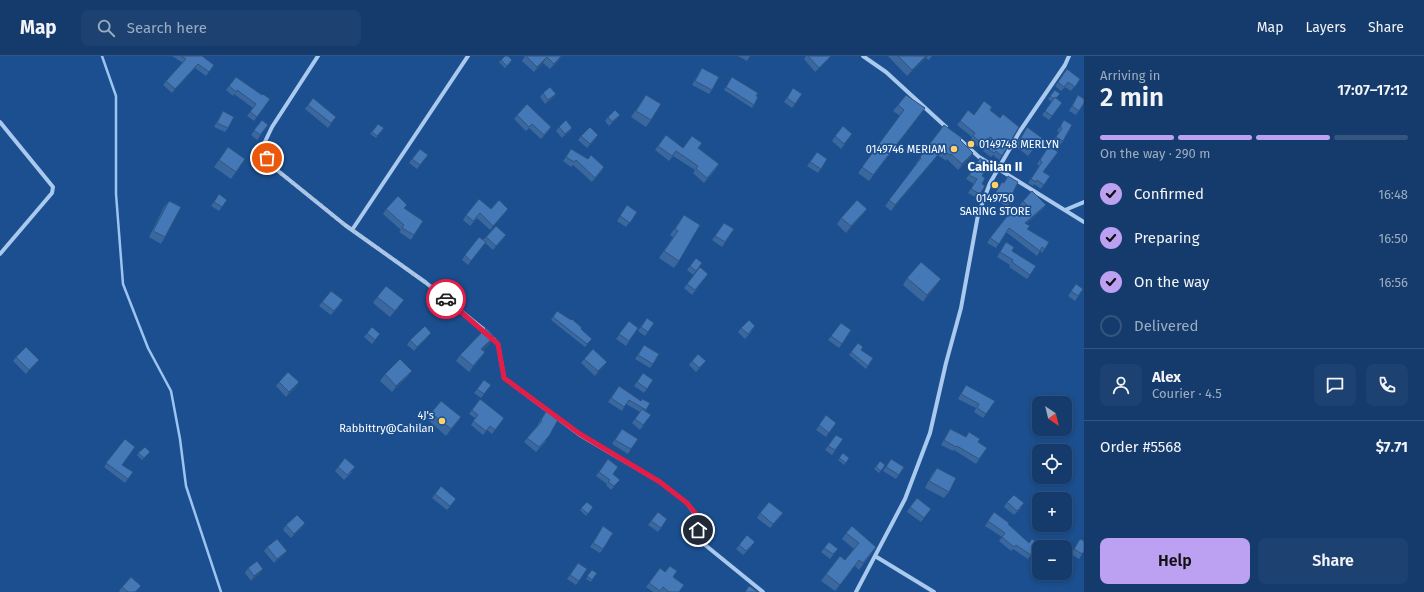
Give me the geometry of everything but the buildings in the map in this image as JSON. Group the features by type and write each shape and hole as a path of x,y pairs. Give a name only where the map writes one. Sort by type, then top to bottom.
{"street":[{"path":"318,56 272,127 261,150 272,166 352,230 425,282 487,332 498,344 504,378 580,434 660,482 687,503 696,514 699,540 762,592"},
{"path":"352,230 468,56"},
{"path":"864,56 886,72 950,130"},
{"path":"856,592 905,499 930,433 946,363 961,308 978,216 990,183 1020,131 1065,65 1069,56"},
{"path":"0,122 53,187 52,193 0,254"},
{"path":"956,136 979,157 1084,222"},
{"path":"1065,210 1084,202"},
{"path":"875,556 934,592"}],"waterway":[{"path":"102,56 116,96 116,194 123,284 148,348 171,391 180,439 186,486 221,592"}],"way so far":[{"path":"267,158 272,166 345,225 425,282 446,299"}],"place":[{"name":"0149748 MERLYN","path":"971,144"},
{"name":"0149746 MERIAM","path":"954,149"},
{"name":"0149750 SARING STORE","path":"995,185"},
{"name":"4J's Rabbittry@Cahilan","path":"442,421"}],"district":[{"name":"Cahilan II","path":"995,166"}],"route":[{"path":"446,299 487,332 498,344 502,359 504,378 580,434 660,482 687,503 696,514 698,530"}]}
